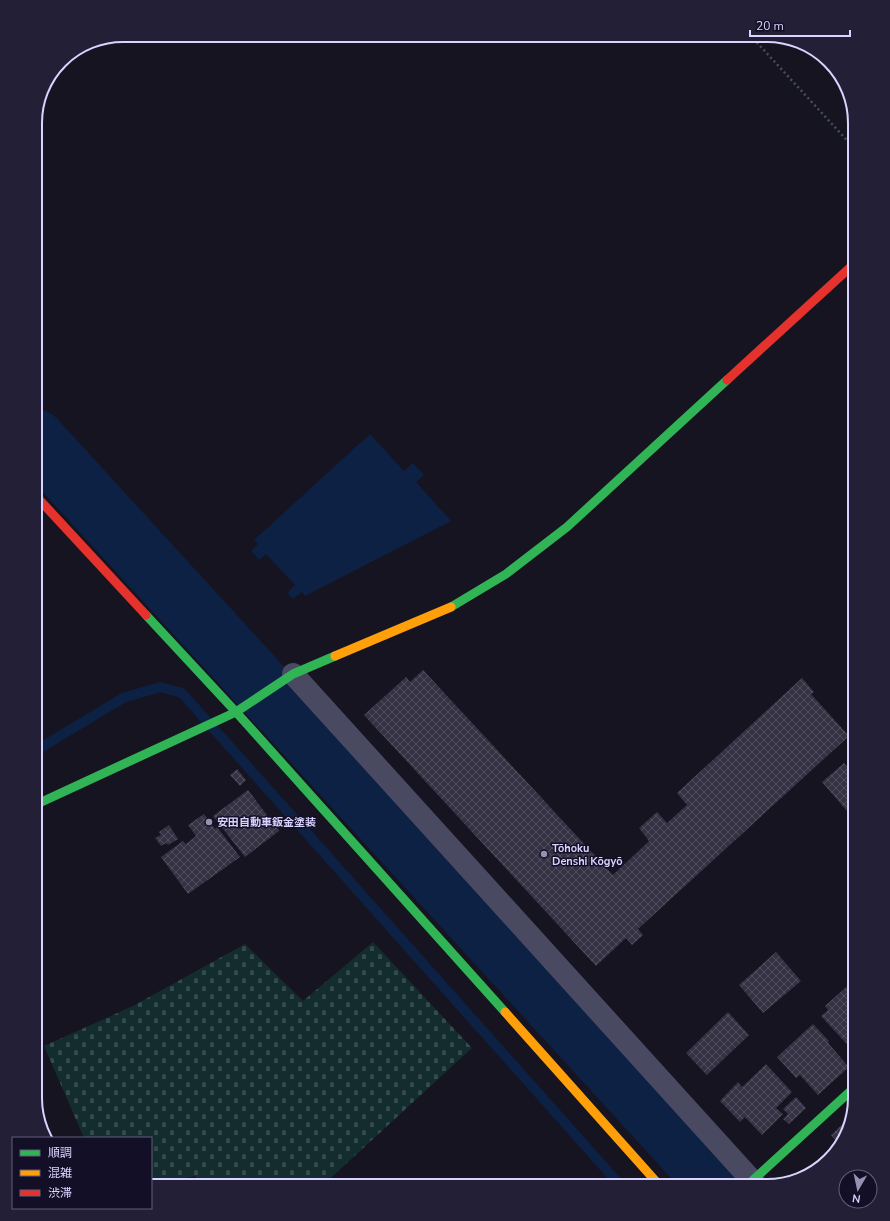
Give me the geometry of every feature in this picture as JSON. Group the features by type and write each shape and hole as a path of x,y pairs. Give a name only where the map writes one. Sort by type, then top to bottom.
{"street":[{"path":"42,802 235,712 293,674 445,610 506,574 567,526 848,269"},
{"path":"42,503 235,712 654,1179"},
{"path":"293,674 751,1179"},
{"path":"759,1179 848,1094"}],"path":[{"path":"756,42 848,141"}],"green space":[{"path":"373,942 472,1048 330,1179 198,1179 195,1176 183,1179 152,1179 152,1137 84,1137 44,1046 133,1006 245,944 303,1001"}],"water":[{"path":"370,434 404,471 413,463 424,475 416,482 451,521 305,596 302,592 293,599 287,593 295,585 266,554 259,560 251,551 258,544 254,540"}],"building":[{"path":"423,670 613,875 649,841 639,828 657,812 667,823 687,805 677,793 802,678 814,692 811,694 848,735 848,737 638,929 643,935 632,945 626,938 596,966 364,715 406,677 410,682"},
{"path":"844,763 848,768 848,808 846,810 822,782"},
{"path":"237,769 246,780 240,786 230,775"},
{"path":"248,790 270,819 274,817 280,826 277,828 279,831 245,857 213,816"},
{"path":"204,814 215,829 217,827 240,857 188,894 161,857 183,841 186,844 196,836 188,825"},
{"path":"169,825 178,839 168,845 166,843 161,846 155,838 161,835 159,832"},
{"path":"776,952 801,981 763,1013 739,985"},
{"path":"848,985 848,1045 821,1016 828,1010 825,1006"},
{"path":"728,1012 749,1035 707,1075 686,1053"},
{"path":"813,1024 829,1041 828,1043 848,1066 848,1068 818,1095 800,1075 796,1078 777,1057"},
{"path":"766,1064 792,1092 776,1108 783,1114 762,1135 745,1117 740,1122 720,1101 738,1082 742,1087"},
{"path":"796,1097 806,1108 789,1124 783,1119 788,1114 783,1109"},
{"path":"844,1123 836,1140 831,1135"}],"waterway":[{"path":"42,447 713,1179"},
{"path":"42,747 123,698 160,687 182,693 615,1179"}],"traffic: fast":[{"path":"451,607 506,574 567,527 727,380"},
{"path":"146,615 236,712 505,1012"},
{"path":"42,802 236,712 293,674 335,656"},
{"path":"754,1179 848,1093"}],"traffic: slow":[{"path":"335,656 451,607"},
{"path":"505,1012 654,1179"}],"traffic: jam":[{"path":"727,380 848,269"},
{"path":"42,503 146,615"}],"place":[{"name":"安田自動車鈑金塗装","path":"209,822"},
{"name":"Tōhoku Denshi Kōgyō","path":"544,854"}]}
